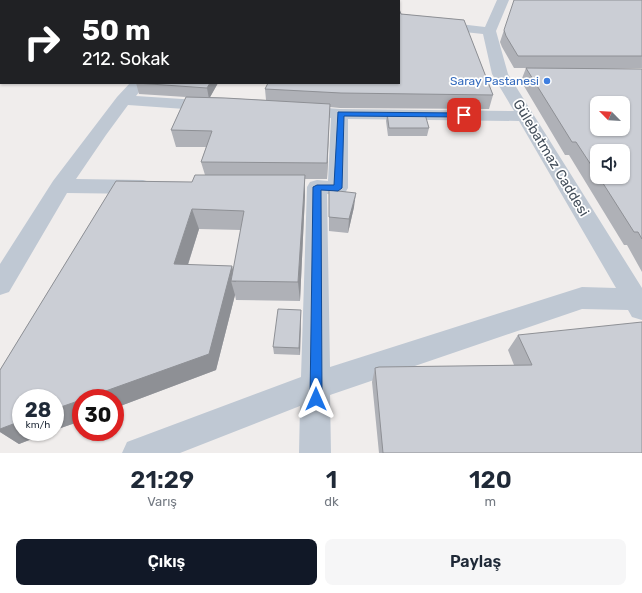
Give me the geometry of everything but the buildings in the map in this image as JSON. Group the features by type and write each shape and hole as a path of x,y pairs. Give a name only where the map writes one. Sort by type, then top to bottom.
{"street":[{"path":"400,21 489,32 503,0"},
{"name":"Gülebatmaz Caddesi","path":"489,32 526,116 640,303"},
{"path":"0,285 60,186 123,100 137,84"},
{"path":"123,100 231,107"},
{"path":"286,110 340,114 526,116"},
{"path":"316,453 316,386 309,187 338,188 340,114"},
{"path":"60,186 161,187"},
{"path":"138,453 316,386 582,298 640,303"}],"place":[{"name":"Saray Pastanesi","path":"547,81"}],"route":[{"path":"316,399 317,187 338,188 340,114 464,115"}]}
